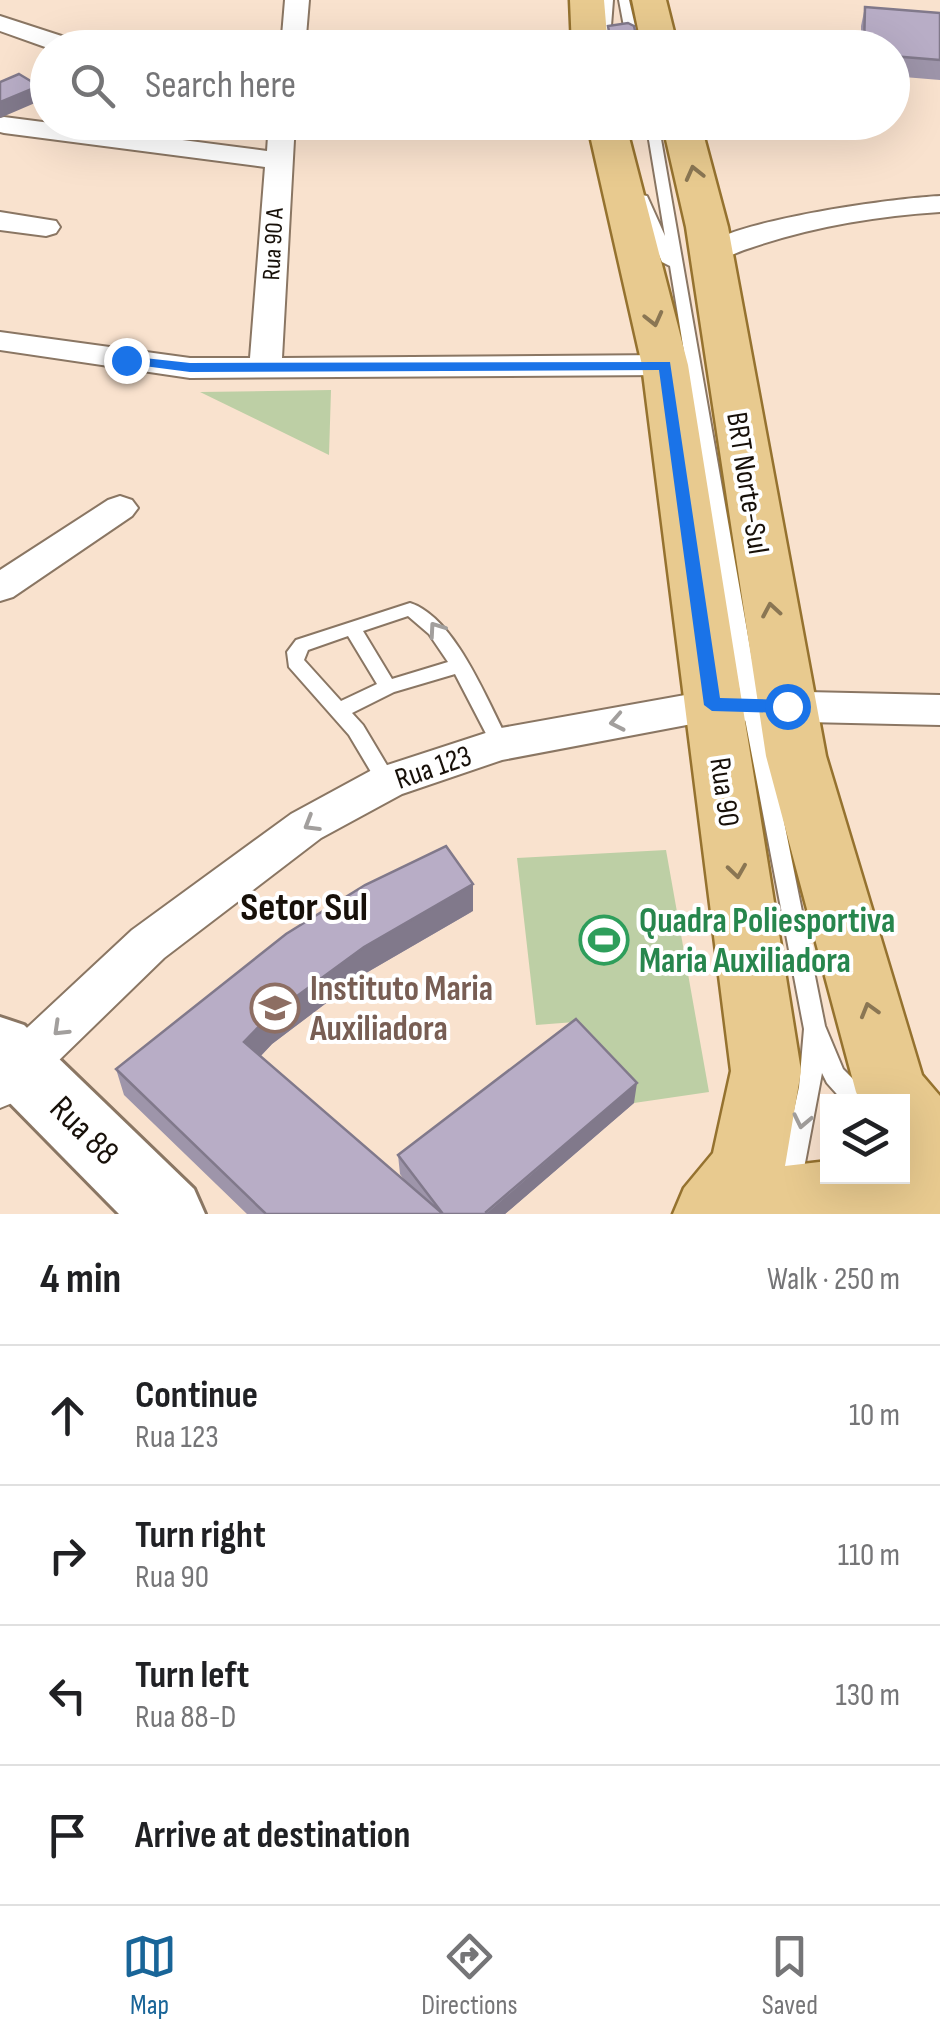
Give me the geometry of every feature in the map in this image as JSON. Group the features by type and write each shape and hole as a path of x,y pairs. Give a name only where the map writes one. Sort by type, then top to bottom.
{"main road":[{"path":"587,0 589,30"},
{"path":"649,0 656,30"},
{"name":"Rua 90","path":"610,140 750,700 796,756 892,1092 919,1144"},
{"name":"Rua 90","path":"683,140 750,700 766,1070 747,1170 711,1214"},
{"name":"Rua 88","path":"7,1066 170,1214"},
{"path":"768,1209 856,1196 919,1144"}],"street":[{"path":"294,30 296,0"},
{"path":"0,23 30,33"},
{"path":"4,125 30,128"},
{"path":"121,140 276,160"},
{"name":"Rua 90 A","path":"265,367 279,140"},
{"path":"700,259 766,234 898,207 940,204"},
{"path":"0,221 46,227"},
{"path":"0,341 190,368 666,365"},
{"path":"0,588 120,508"},
{"name":"Rua 123","path":"7,1066 148,944 306,826 387,782 500,744 750,700 940,710"}],"lane":[{"path":"607,30 608,0"},
{"path":"624,0 630,30"},
{"path":"622,140 628,169 700,259"},
{"path":"658,140 700,259"},
{"path":"387,782 356,730 295,662 302,645 410,609 418,611 429,617 500,744"},
{"path":"352,628 388,687"},
{"path":"338,711 388,687 459,666"},
{"path":"750,700 814,1026 836,1076 853,1094"},
{"path":"768,1209 810,1087 814,1026"},
{"path":"919,1144 940,1185"}],"green space":[{"path":"331,390 329,455 200,392"},
{"name":"Quadra Poliesportiva Maria Auxiliadora","path":"666,850 709,1092 634,1103 574,1039 575,1022 536,1025 517,858"}],"building":[{"path":"865,7 940,13 940,60 910,58 910,30 864,30"},
{"path":"628,23 635,30 609,30 608,26"},
{"path":"19,74 30,81 30,90 0,102 0,82"},
{"name":"Instituto Maria Auxiliadora","path":"446,846 473,884 364,947 267,1018 244,1042 443,1214 266,1214 116,1069 286,934 365,885"},
{"path":"576,1019 637,1083 487,1214 443,1214 398,1155"}],"place":[{"name":"Quadra Poliesportiva Maria Auxiliadora","path":"604,940"},
{"name":"Instituto Maria Auxiliadora","path":"275,1008"}],"district":[{"name":"Setor Sul","path":"304,906"}],"route":[{"path":"126,360 190,368 666,365 710,667 712,705 787,706"}]}
